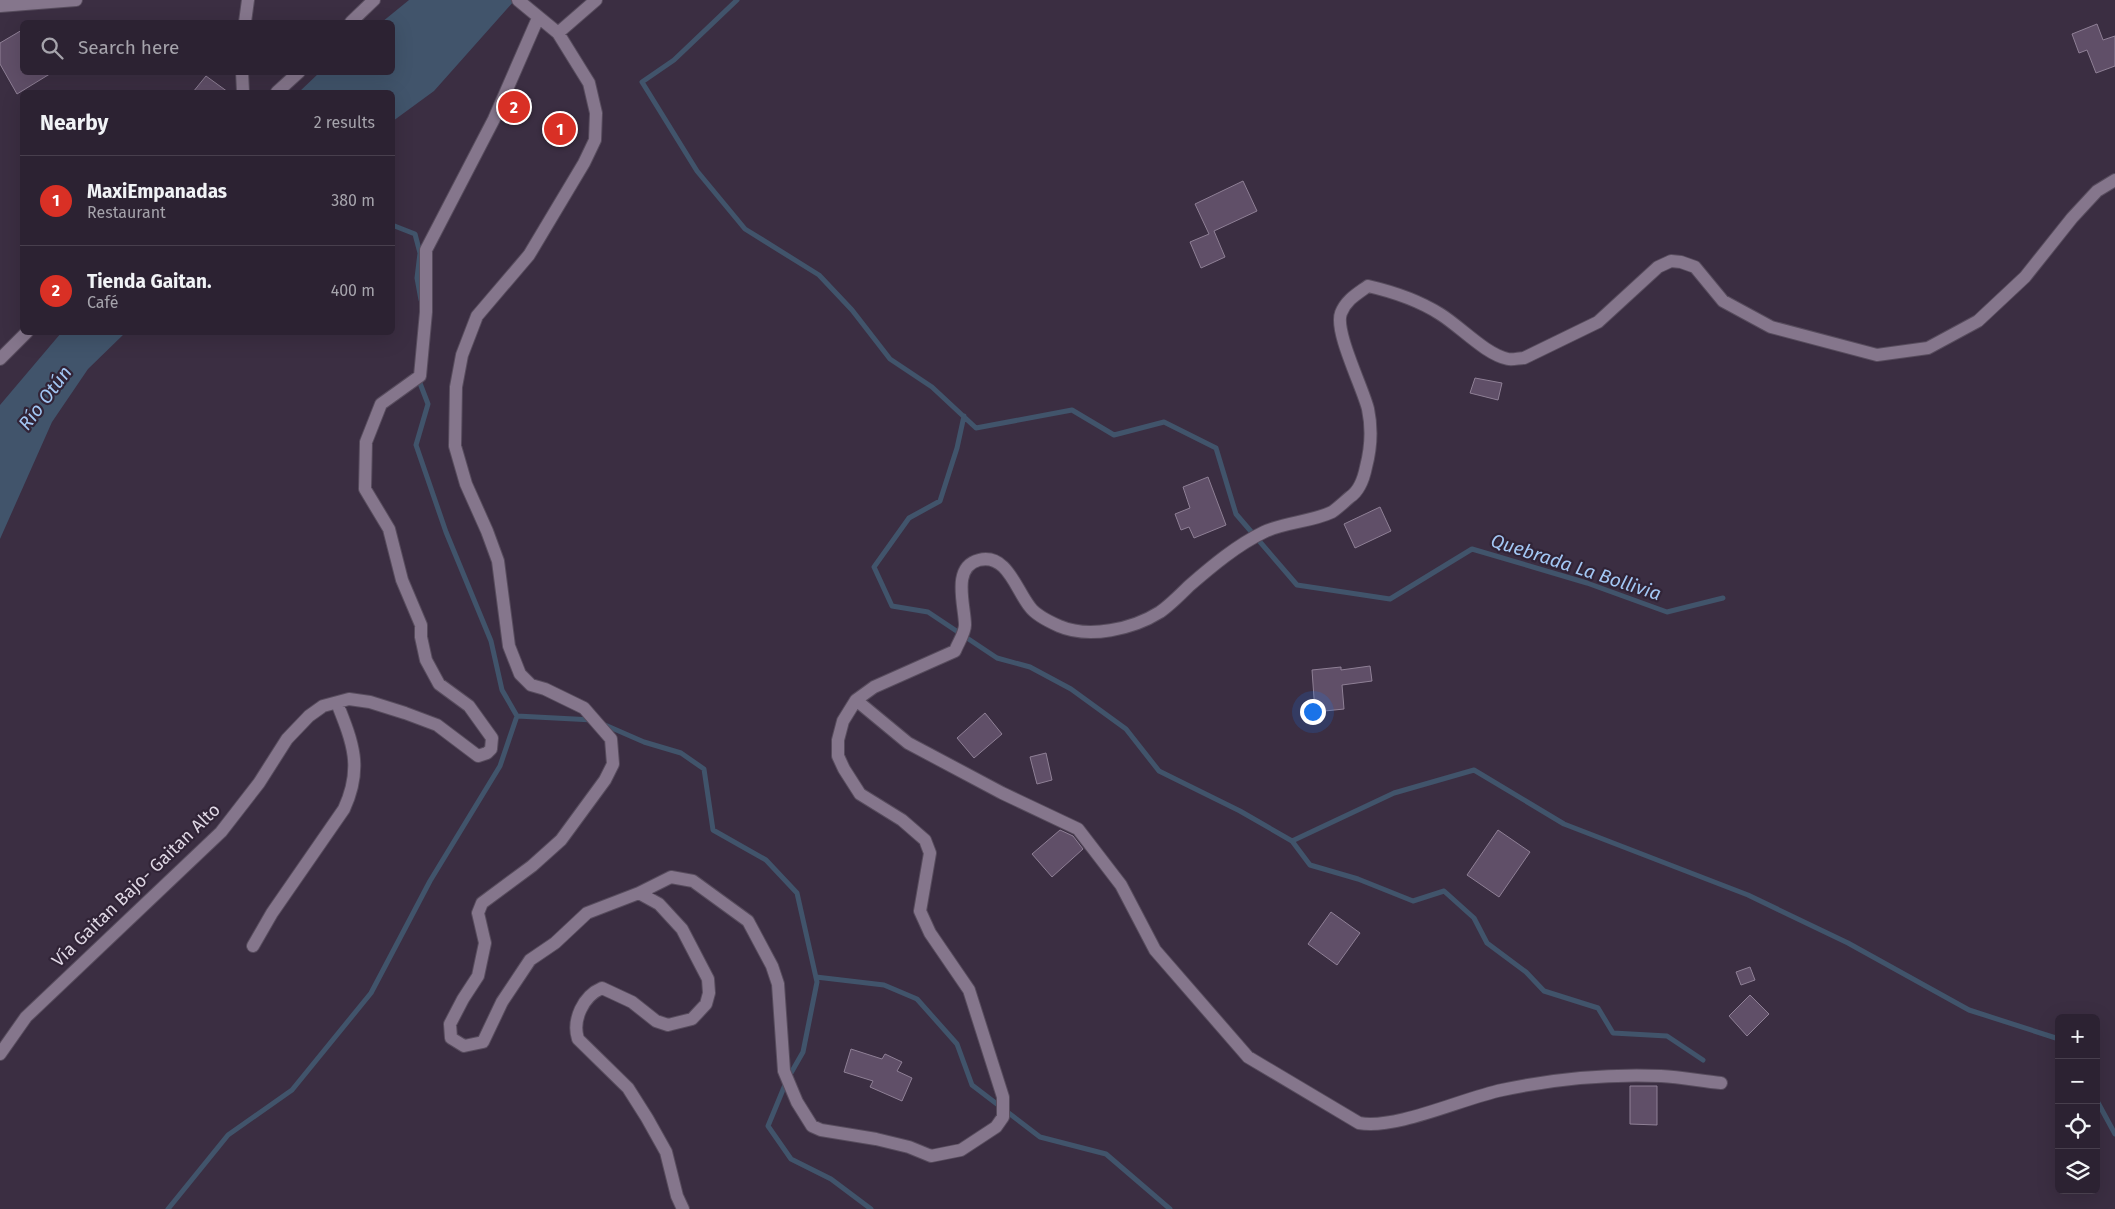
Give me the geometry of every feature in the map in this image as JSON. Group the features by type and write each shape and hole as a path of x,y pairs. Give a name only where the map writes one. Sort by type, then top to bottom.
{"street":[{"path":"0,6 76,0"},
{"path":"245,20 248,0"},
{"path":"353,20 374,0"},
{"path":"518,0 558,33 589,84 596,113 595,140 584,163 529,255 477,316 462,355 456,387 455,446 466,484 498,561 509,646 520,674 531,685 545,689 584,708 611,739 613,764 605,780 561,840 532,866 482,903 478,913 485,943 478,976 450,1024 451,1038 464,1046 484,1042 502,1002 530,960 555,943 587,914 639,893 671,876 693,881 748,921 772,966 778,984 784,1071 797,1102 812,1126 821,1130 876,1139 909,1147 931,1156 961,1150 996,1127 1003,1117 1003,1097 969,990 930,933 920,911 930,853 925,840 902,820 860,794 838,756 838,740 843,721 856,700 874,687 955,650 966,628 961,594 963,578 970,564 979,560 990,559 1004,568 1013,578 1030,608 1059,626 1080,632 1100,632 1133,624 1160,612 1206,572 1246,542 1266,531 1332,512 1354,494 1364,475 1369,456 1370,426 1367,407 1341,333 1340,314 1350,298 1368,286 1391,291 1416,301 1440,314 1498,356 1511,360 1524,358 1598,322 1658,267 1670,261 1681,262 1695,267 1723,301 1771,326 1877,355 1928,348 1978,321 2025,277 2072,218 2097,191 2115,180"},
{"path":"558,33 596,0"},
{"name":"Vía Gaitan Bajo- Gaitan Alto","path":"0,1054 26,1017 221,832 260,783 287,739 309,716 323,706 349,699 370,702 437,725 478,756 487,753 492,738 469,706 440,684 426,660 421,637 421,625 402,580 389,529 365,489 366,442 381,404 420,376 426,312 426,250 494,119 538,18"},
{"path":"242,75 243,90"},
{"path":"279,90 296,75"},
{"path":"0,359 24,335"},
{"path":"856,700 908,742 1002,793 1078,829 1121,885 1156,950 1248,1057 1359,1122 1369,1125 1393,1122 1502,1090 1596,1077 1662,1076 1721,1083"},
{"path":"253,946 272,913 344,809 350,797 355,771 355,758 353,745 337,702"},
{"path":"639,893 659,904 682,928 708,979 709,993 706,1004 692,1019 668,1025 656,1021 632,1002 602,988 592,992 583,1006 577,1021 576,1031 578,1040 628,1088 647,1118 666,1152 677,1196 683,1209"}],"water":[{"path":"409,0 515,0 434,91 395,120 395,90 301,90 317,75 395,75 395,20 384,20"},
{"name":"Río Otún","path":"59,335 123,335 88,369 52,422 0,539 0,405"}],"building":[{"path":"2097,24 2103,40 2115,36 2115,66 2096,73 2087,50 2079,53 2072,34"},
{"path":"20,31 20,75 48,75 24,90 20,90 17,94 0,64 0,43"},
{"path":"206,76 225,90 195,90"},
{"path":"514,93 531,99 521,122 504,117"},
{"path":"552,120 570,126 565,138 550,132"},
{"path":"1243,181 1257,211 1214,231 1225,257 1201,268 1190,242 1209,234 1195,204"},
{"path":"1475,378 1502,383 1498,400 1470,393"},
{"path":"1208,477 1226,525 1194,538 1189,527 1181,530 1175,514 1190,508 1183,487"},
{"path":"1380,507 1391,531 1355,548 1344,524"},
{"path":"1370,666 1372,681 1342,685 1344,709 1315,712 1312,670 1341,667 1341,670"},
{"path":"985,713 1002,734 974,758 957,738"},
{"path":"1046,753 1052,780 1037,784 1030,757"},
{"path":"1060,830 1073,836 1083,849 1052,877 1032,854"},
{"path":"1498,830 1530,852 1499,897 1467,875"},
{"path":"1331,912 1360,933 1337,965 1308,944"},
{"path":"1750,967 1755,980 1741,985 1736,972"},
{"path":"1750,995 1769,1014 1747,1036 1729,1016"},
{"path":"851,1049 882,1059 885,1054 902,1062 897,1071 912,1078 902,1101 870,1087 873,1081 844,1072"},
{"path":"1630,1086 1657,1086 1657,1125 1630,1124"}],"waterway":[{"name":"Quebrada La Bollivia","path":"737,0 674,60 642,82 697,171 745,229 819,275 852,310 890,359 932,387 976,428 1072,410 1114,435 1164,422 1216,448 1236,514 1297,585 1390,599 1472,549 1587,583 1667,612 1723,598"},
{"path":"395,226 415,234 420,253 417,278 421,300"},
{"path":"418,378 428,404 416,445 446,532 491,641 502,690 517,716 593,720"},
{"path":"964,416 957,448 940,501 909,518 874,567 892,606 928,612 997,658 1030,667 1071,689 1126,729 1159,771 1240,811 1292,841 1394,793 1474,770 1564,824 1748,895 1848,943 1969,1010 2055,1038"},
{"path":"168,1209 228,1135 292,1090 371,993 430,881 500,766 517,716"},
{"path":"605,725 644,742 681,753 704,769 713,830 766,860 797,893 817,982 803,1052 787,1080 768,1126 791,1159 831,1179 871,1209"},
{"path":"1292,841 1310,865 1358,879 1413,901 1444,891 1474,918 1487,943 1526,972 1544,991 1598,1008 1613,1033 1667,1036 1703,1060"},
{"path":"816,977 884,985 917,999 957,1044 972,1085 1040,1137 1106,1154 1170,1209"},
{"path":"2099,1104 2115,1134"}],"place":[{"name":"Tienda Gaitan.","path":"514,107"},
{"name":"MaxiEmpanadas","path":"560,129"}]}
